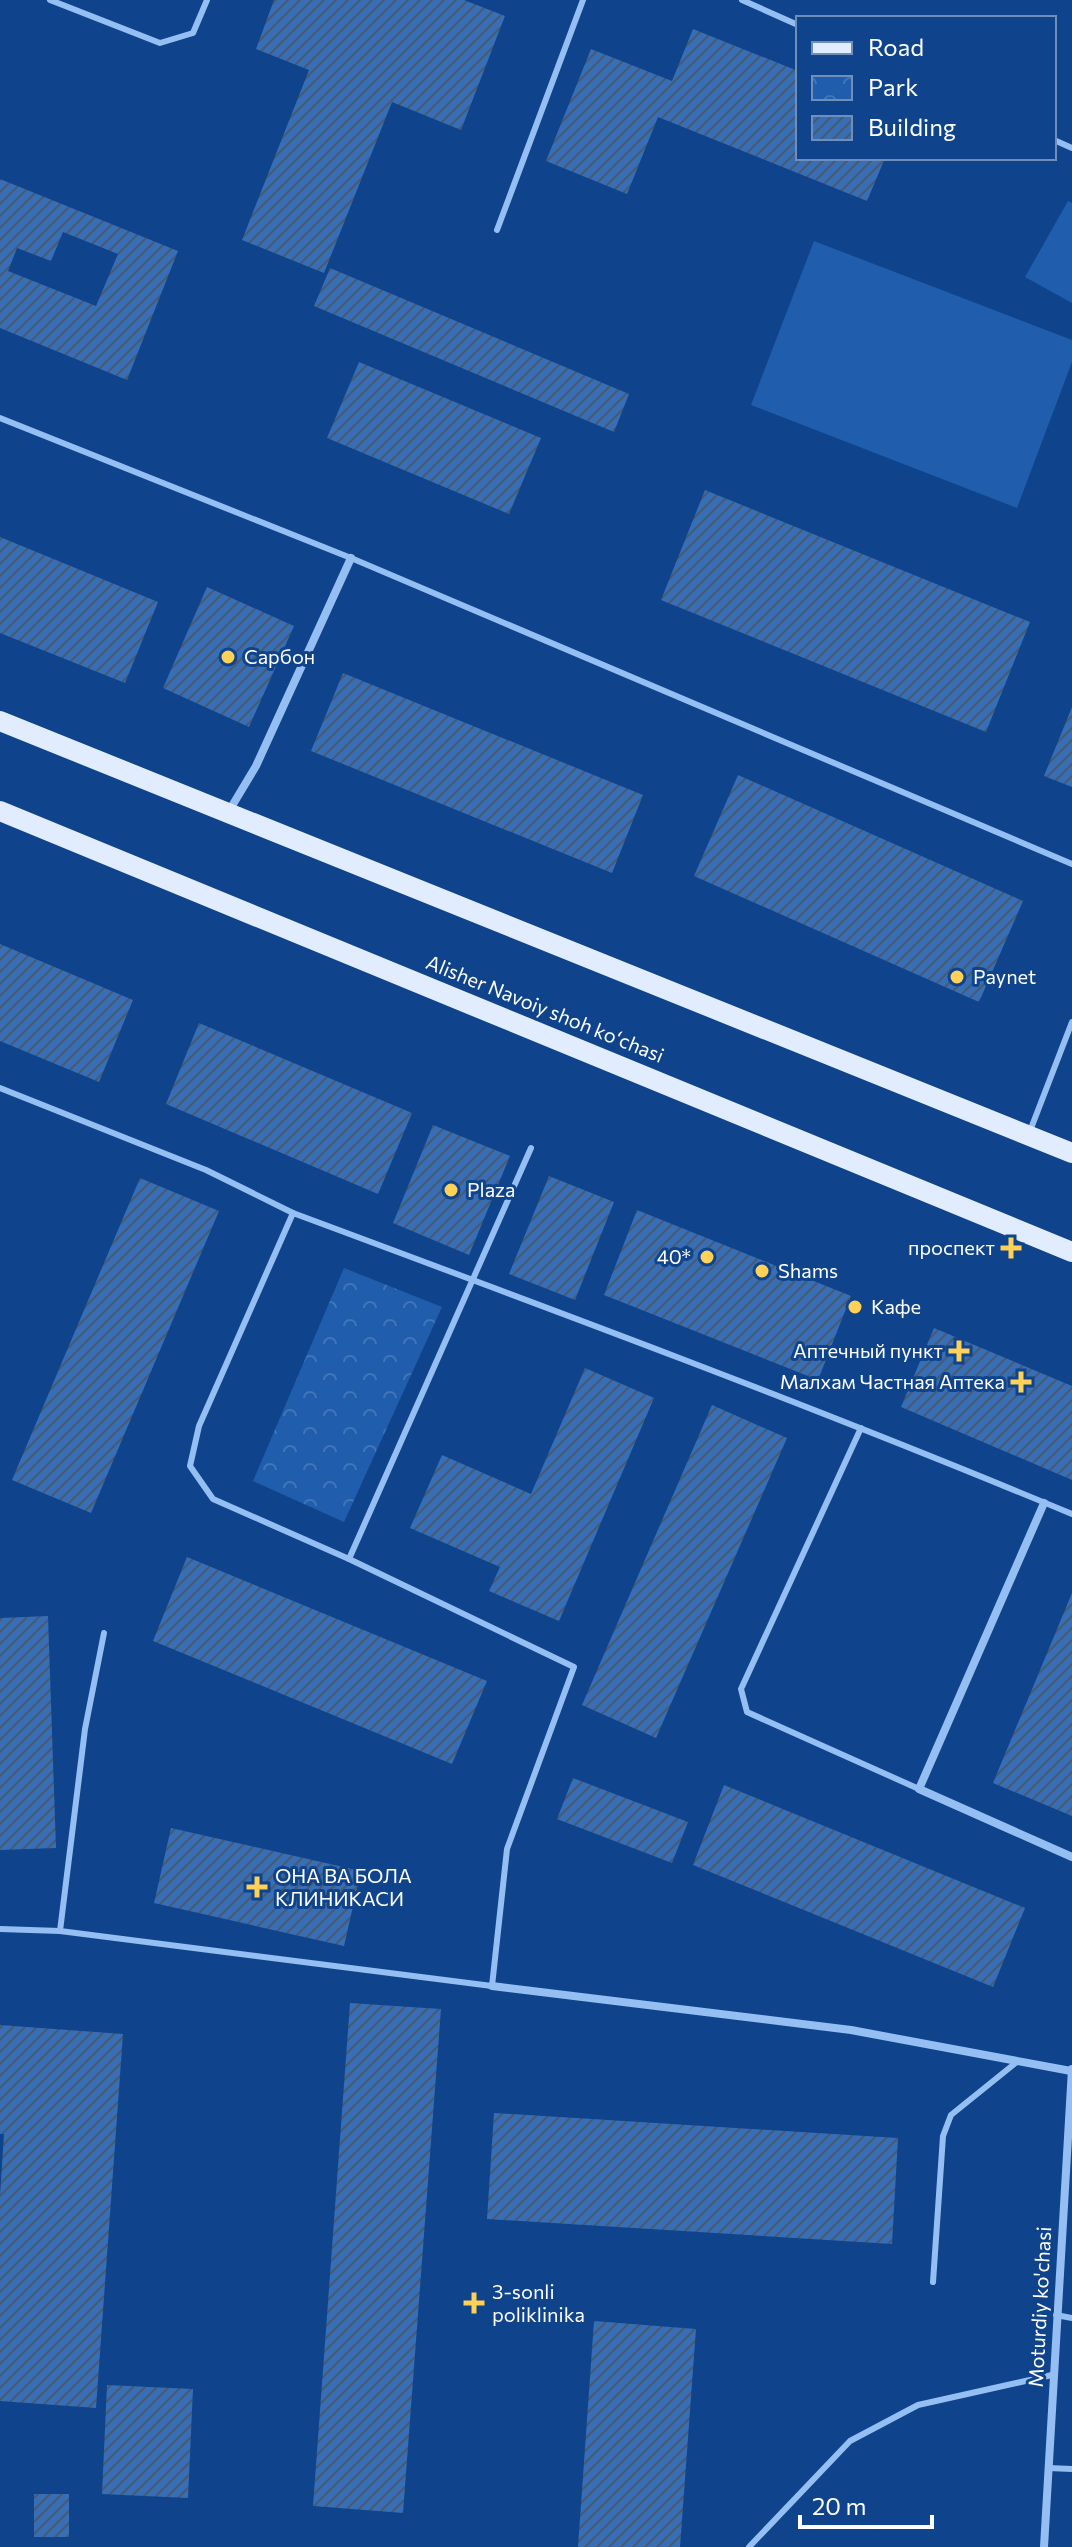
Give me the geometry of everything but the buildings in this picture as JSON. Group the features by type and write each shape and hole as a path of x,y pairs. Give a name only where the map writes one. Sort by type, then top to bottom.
{"main road":[{"path":"0,721 1072,1153"},
{"name":"Alisher Navoiy shoh koʻchasi","path":"0,811 1072,1252"}],"street":[{"path":"229,811 256,766 351,558"},
{"path":"1044,1503 919,1789 1072,1857"},
{"path":"492,1986 851,2030 1072,2070"},
{"name":"Moturdiy ko'chasi","path":"1044,2547 1072,2070"}],"lane":[{"path":"50,0 160,43 193,33 207,0"},
{"path":"497,230 583,0"},
{"path":"742,0 796,24"},
{"path":"0,418 351,558 1072,864"},
{"path":"1029,1136 1072,1022"},
{"path":"0,1088 206,1170 293,1213 861,1428 1072,1514"},
{"path":"349,1559 531,1148"},
{"path":"0,1929 60,1931 492,1986 507,1849 574,1667 349,1559 213,1499 190,1466 199,1426 293,1213"},
{"path":"861,1428 741,1689 747,1712 919,1789"},
{"path":"60,1931 85,1729 104,1633"},
{"path":"933,2282 943,2136 951,2115 1018,2061"},
{"path":"1056,2315 1072,2318"},
{"path":"749,2547 850,2441 918,2405 1052,2375"},
{"path":"1048,2468 1072,2469"}],"green space":[{"path":"1068,201 1072,203 1072,303 1025,277"},
{"path":"814,241 1072,340 1072,362 1017,508 751,405"},
{"path":"344,1268 442,1307 344,1522 253,1481"}],"place":[{"name":"Сарбон","path":"228,657"},
{"name":"Paynet","path":"957,977"},
{"name":"Plaza","path":"451,1190"},
{"name":"проспект","path":"1011,1248"},
{"name":"40*","path":"707,1257"},
{"name":"Shams","path":"762,1271"},
{"name":"Кафе","path":"855,1307"},
{"name":"Аптечный пункт","path":"959,1351"},
{"name":"Малхам Частная Аптека","path":"1021,1382"},
{"name":"ОНА ВА БОЛА КЛИНИКАСИ","path":"257,1887"},
{"name":"3-sonli poliklinika","path":"474,2303"}]}
